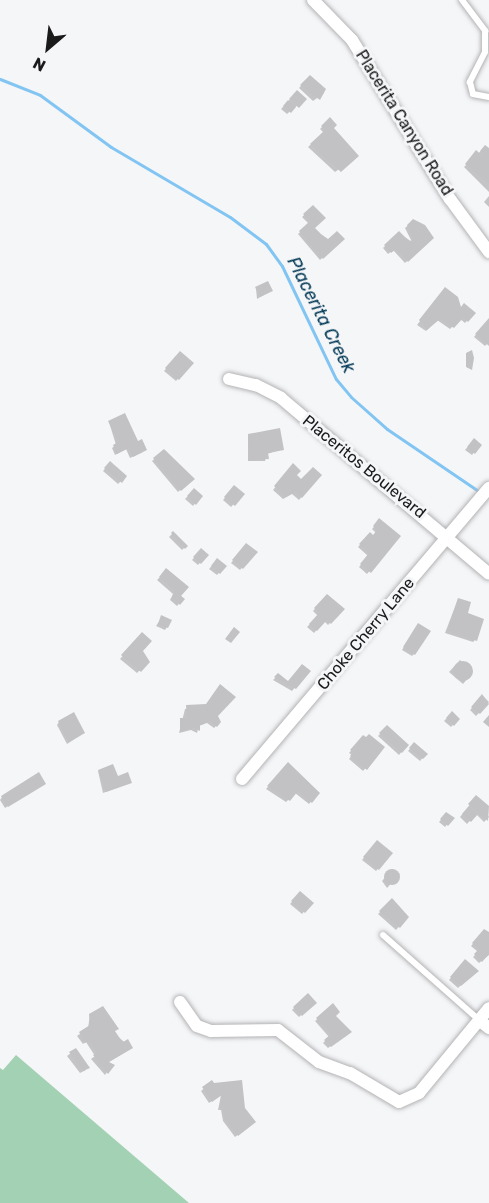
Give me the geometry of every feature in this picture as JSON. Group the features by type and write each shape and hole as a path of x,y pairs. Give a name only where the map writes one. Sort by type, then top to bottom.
{"street":[{"name":"Placerita Canyon Road","path":"313,0 352,40 450,199 489,252"},
{"name":"Placeritos Boulevard","path":"229,378 256,385 281,398 448,536 489,574"},
{"name":"Choke Cherry Lane","path":"242,779 489,488"},
{"path":"180,1002 197,1026 211,1031 278,1030 319,1062 350,1073 399,1102 419,1093 489,1008"},
{"path":"479,1020 489,1028"}],"lane":[{"path":"462,0 484,31 485,52 470,82 473,94 489,97"},
{"path":"383,935 479,1020"}],"green space":[{"path":"16,1055 189,1203 0,1203 0,1068 3,1070"}],"building":[{"path":"310,75 326,89 320,100 300,85"},
{"path":"297,90 307,99 299,108 289,99"},
{"path":"288,100 296,107 291,113 283,106"},
{"path":"330,117 337,125 334,128 359,156 341,172 310,144 325,130 321,126"},
{"path":"485,145 489,148 489,184 465,164 476,150 486,159 480,151"},
{"path":"313,205 326,218 315,228 328,239 337,231 345,239 323,259 299,231 310,221 303,214"},
{"path":"413,219 425,225 434,238 408,262 396,249 391,253 384,245 399,231 409,241 414,240 407,225"},
{"path":"268,281 273,291 260,297 255,287"},
{"path":"445,287 458,297 461,307 464,303 476,313 468,322 463,318 454,328 440,319 427,330 419,320"},
{"path":"489,318 489,346 475,334"},
{"path":"472,350 474,358 472,370 466,367 466,353"},
{"path":"180,351 194,363 179,380 165,368"},
{"path":"125,413 138,441 142,439 147,450 133,457 129,448 117,454 113,445 118,442 108,421"},
{"path":"280,428 284,450 268,453 269,459 250,460 248,434"},
{"path":"474,438 482,445 475,454 467,447"},
{"path":"164,449 195,479 181,491 153,458"},
{"path":"110,461 127,476 122,483 104,468"},
{"path":"293,463 301,471 297,475 301,479 313,467 322,475 302,498 295,492 286,497 274,486"},
{"path":"234,485 245,494 235,506 224,497"},
{"path":"194,488 203,496 196,505 187,496"},
{"path":"379,518 401,536 371,573 360,564 369,553 359,544 370,532 373,535 377,530 373,526"},
{"path":"173,531 188,546 185,549 171,533"},
{"path":"246,543 258,552 243,569 232,560"},
{"path":"201,548 209,555 201,564 193,557"},
{"path":"217,558 227,566 220,574 211,566"},
{"path":"166,568 189,587 181,596 185,599 180,605 172,597 175,591 159,577"},
{"path":"327,594 345,609 331,624 327,620 317,631 309,624 319,613 314,608"},
{"path":"458,598 471,602 468,613 484,619 477,641 447,631"},
{"path":"161,615 172,620 168,628 158,624"},
{"path":"418,623 431,631 415,655 403,647"},
{"path":"234,627 240,632 231,643 225,639"},
{"path":"142,632 152,641 143,651 150,662 141,672 121,655"},
{"path":"463,661 470,664 473,671 470,678 463,681 456,678 453,671 456,664"},
{"path":"302,664 311,671 296,689 274,677 278,673 288,681"},
{"path":"220,684 236,697 218,716 221,722 217,727 210,721 200,725 200,731 194,728 180,732 180,718 187,718 186,705 206,704"},
{"path":"482,694 489,704 480,714 471,707"},
{"path":"452,711 460,719 454,726 446,718"},
{"path":"74,712 85,733 69,742 58,721"},
{"path":"489,715 489,727 483,722"},
{"path":"387,725 409,745 402,753 379,733"},
{"path":"369,734 385,747 367,770 350,756 353,752 350,750 363,735 366,737"},
{"path":"414,742 428,754 423,759 409,748"},
{"path":"288,762 320,793 312,803 298,791 290,801 267,786"},
{"path":"113,764 118,776 128,772 132,783 106,792 98,770"},
{"path":"39,772 46,784 8,807 1,796"},
{"path":"476,795 489,806 488,821 468,804"},
{"path":"469,806 478,814 471,822 462,814"},
{"path":"446,812 455,818 448,826 440,819"},
{"path":"377,840 393,853 379,870 363,857"},
{"path":"392,869 398,871 400,877 398,883 392,885 386,883 384,877 386,871"},
{"path":"300,891 314,903 305,913 291,901"},
{"path":"392,898 409,917 400,928 379,911"},
{"path":"484,929 489,932 489,954 482,962 474,954 479,949 472,943"},
{"path":"465,959 479,971 461,986 450,977"},
{"path":"308,993 317,1003 302,1016 293,1007"},
{"path":"333,1003 340,1012 336,1016 352,1032 331,1047 324,1040 331,1034 316,1018"},
{"path":"103,1006 119,1029 115,1031 119,1037 123,1042 128,1039 133,1048 109,1062 115,1065 108,1074 93,1055 97,1053 89,1041 85,1043 79,1032 90,1025 89,1014"},
{"path":"76,1048 90,1068 83,1071 69,1052"},
{"path":"212,1080 214,1083 242,1080 245,1108 256,1122 238,1136 224,1118 223,1108 219,1109 222,1095 212,1102 202,1087"}],"waterway":[{"name":"Placerita Creek","path":"0,79 40,95 111,147 230,217 266,244 282,266 336,379 351,397 387,429 481,493"}]}
